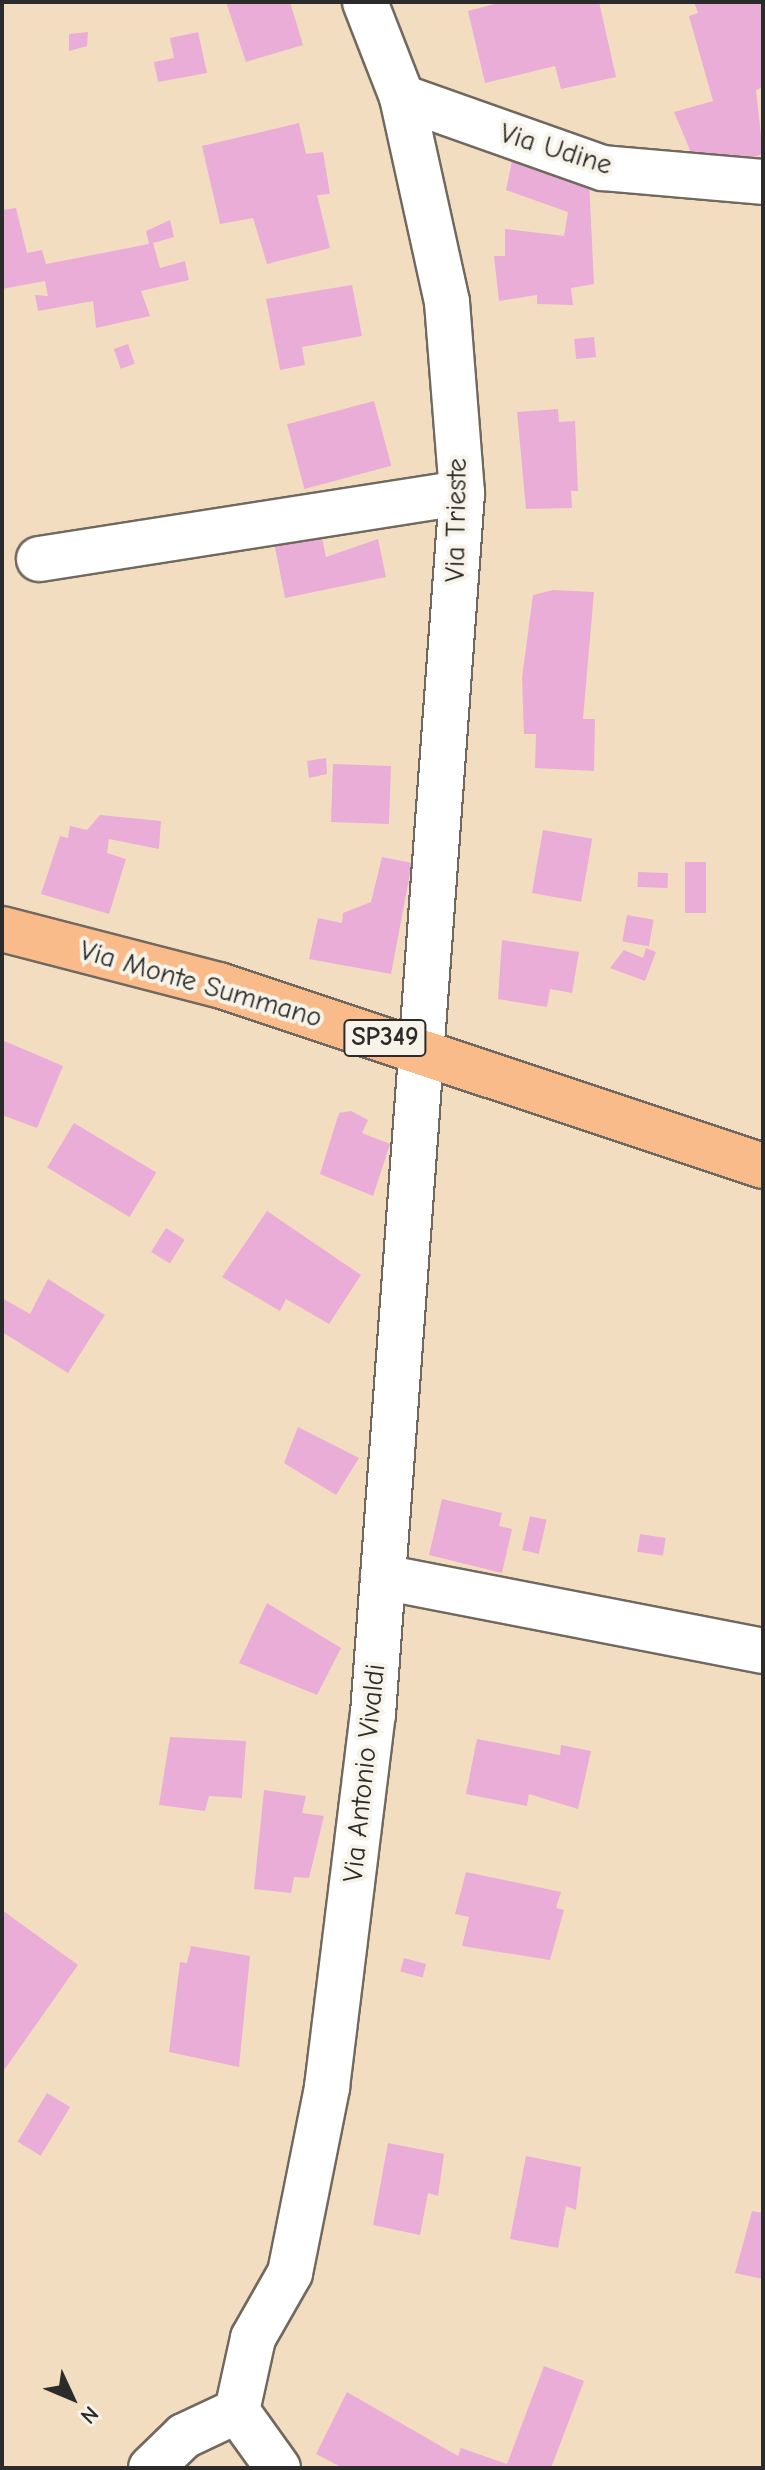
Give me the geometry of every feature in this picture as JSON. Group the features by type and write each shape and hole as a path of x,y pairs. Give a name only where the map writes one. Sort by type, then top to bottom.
{"main road":[{"name":"Via Monte Summano","path":"2,929 219,985 422,1050 763,1166"}],"street":[{"name":"Via Trieste","path":"365,2 402,97 447,302 462,493 422,1050"},
{"name":"Via Udine","path":"402,97 603,168 763,182"},
{"path":"39,559 462,493"},
{"name":"Via Antonio Vivaldi","path":"237,2411 253,2338 290,2273 327,2087 383,1577 422,1050"},
{"path":"383,1577 763,1651"},
{"path":"151,2468 184,2436 237,2411 278,2468"}],"building":[{"path":"226,2 290,2 303,45 246,62"},
{"path":"502,2 599,2 616,77 561,89 555,66 485,83 468,11"},
{"path":"694,2 763,2 763,87 756,90 763,154 700,174 674,112 713,101 689,16 698,13"},
{"path":"88,32 87,46 69,51 69,34"},
{"path":"198,32 207,73 158,82 154,62 174,58 170,38"},
{"path":"299,123 306,154 323,152 330,194 317,195 330,248 267,264 253,218 220,224 202,146"},
{"path":"513,156 589,180 594,284 571,288 573,305 537,304 537,295 499,301 494,256 505,256 505,229 564,236 568,212 506,190"},
{"path":"16,208 27,253 42,250 46,264 149,244 146,231 170,220 174,237 153,243 160,268 185,261 189,280 141,291 150,316 96,328 93,301 38,311 35,295 48,296 45,281 2,289 2,210"},
{"path":"352,285 362,336 302,347 305,365 280,370 266,299"},
{"path":"594,337 596,357 576,359 574,339"},
{"path":"128,344 135,364 121,369 114,349"},
{"path":"374,401 391,466 304,489 287,424"},
{"path":"558,409 559,422 575,421 578,491 571,491 572,508 526,509 517,412"},
{"path":"320,528 326,557 378,539 386,577 285,598 273,537"},
{"path":"553,590 594,592 583,719 595,719 594,771 535,768 536,734 524,734 522,678 533,595"},
{"path":"326,758 327,774 309,778 307,761"},
{"path":"333,764 391,766 389,824 331,822"},
{"path":"100,815 161,821 159,849 109,839 107,853 126,859 109,914 41,894 60,836 68,838 70,826 87,830"},
{"path":"543,830 592,839 581,902 532,893"},
{"path":"382,857 412,863 391,974 309,959 318,918 342,923 343,913 371,902"},
{"path":"685,862 706,862 706,913 685,913"},
{"path":"638,872 668,873 667,888 637,887"},
{"path":"627,915 654,920 649,946 622,942"},
{"path":"502,940 579,952 572,993 550,989 547,1007 498,999"},
{"path":"646,948 656,952 645,981 610,968 624,950 643,958"},
{"path":"2,1040 63,1066 37,1128 2,1115"},
{"path":"351,1111 368,1120 362,1133 390,1144 373,1196 320,1174 339,1113"},
{"path":"74,1123 156,1172 130,1217 47,1168"},
{"path":"267,1211 361,1275 329,1324 286,1299 280,1311 222,1277"},
{"path":"166,1228 185,1240 170,1263 151,1252"},
{"path":"48,1279 105,1315 68,1373 2,1332 2,1298 30,1314"},
{"path":"298,1427 359,1458 336,1495 284,1463"},
{"path":"442,1499 502,1513 499,1526 512,1529 502,1573 429,1555"},
{"path":"530,1516 547,1520 539,1554 522,1550"},
{"path":"640,1534 666,1538 663,1556 637,1552"},
{"path":"267,1603 341,1648 317,1695 239,1663"},
{"path":"170,1737 246,1741 242,1798 209,1796 205,1811 159,1805"},
{"path":"477,1739 560,1755 561,1745 591,1751 578,1809 529,1794 527,1806 466,1794"},
{"path":"264,1790 306,1796 302,1813 324,1816 309,1878 294,1877 291,1893 254,1889"},
{"path":"466,1872 561,1892 556,1908 564,1910 550,1960 462,1946 469,1917 455,1914"},
{"path":"2,1910 78,1965 2,2073"},
{"path":"191,1946 250,1956 239,2067 169,2052 180,1962 187,1963"},
{"path":"404,1958 426,1964 423,1977 400,1972"},
{"path":"47,2093 70,2107 41,2156 18,2142"},
{"path":"388,2143 444,2154 438,2196 428,2193 420,2235 373,2225"},
{"path":"526,2156 581,2167 576,2210 566,2206 558,2248 510,2239"},
{"path":"752,2211 763,2213 763,2279 735,2273"},
{"path":"544,2366 584,2381 551,2468 343,2468 316,2454 347,2392 458,2456 461,2448 507,2464"}]}
